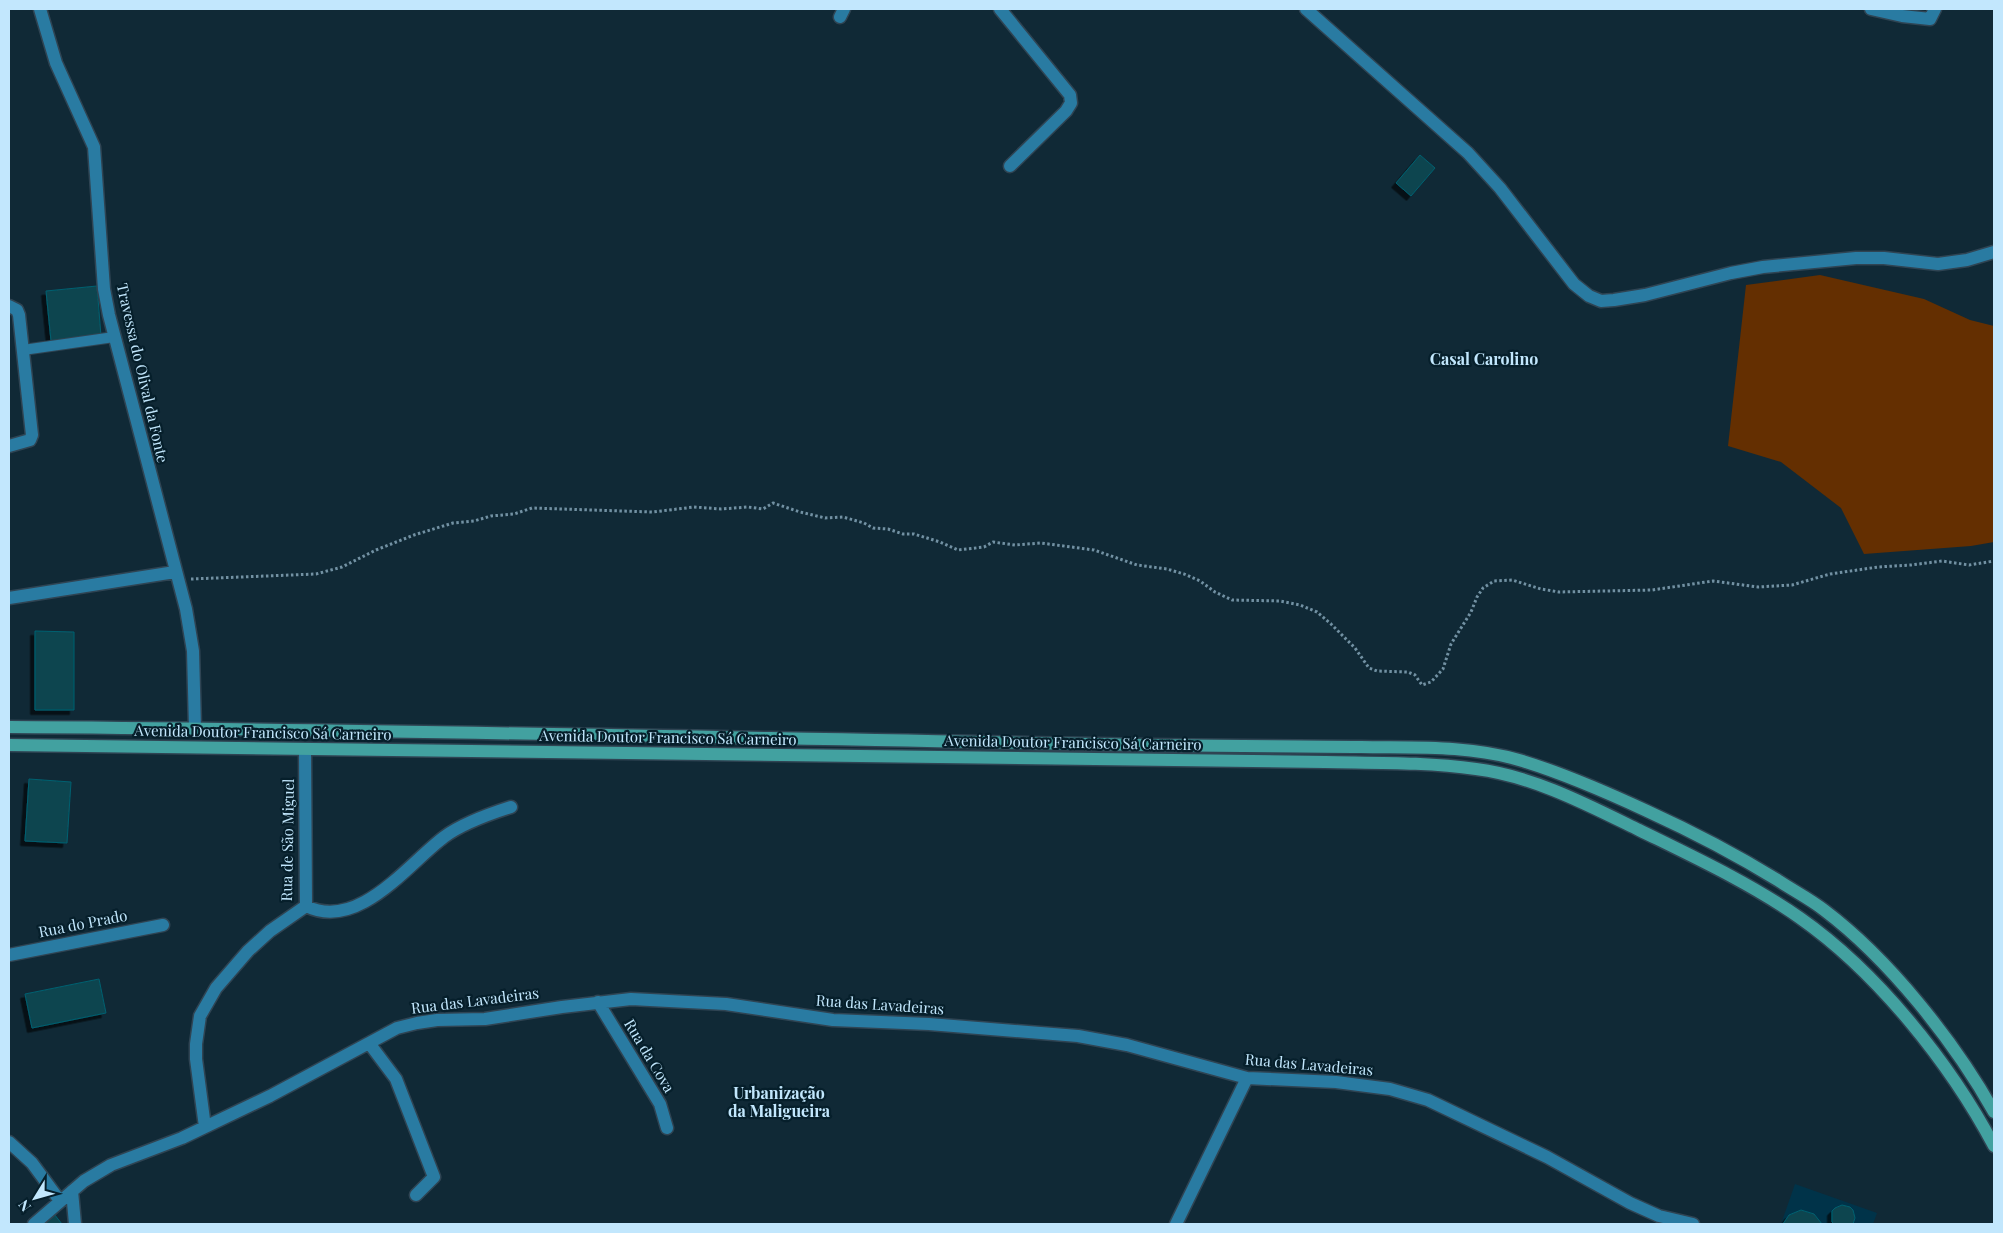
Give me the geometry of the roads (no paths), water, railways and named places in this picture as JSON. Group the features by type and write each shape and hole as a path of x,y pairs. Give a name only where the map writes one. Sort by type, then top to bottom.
{"main road":[{"name":"Avenida Doutor Francisco Sá Carneiro","path":"9,726 1410,748 1480,752 1517,759 1594,787 1672,823 1741,858 1820,907 1853,934 1880,960 1928,1016 1956,1053 1994,1112"},
{"name":"Avenida Doutor Francisco Sá Carneiro","path":"9,745 1325,762 1430,765 1477,769 1518,779 1596,809 1752,887 1800,918 1845,953 1881,989 1957,1084 1994,1146"}],"street":[{"name":"Travessa do Olival da Fonte","path":"40,9 56,63 94,147 104,289 114,337 186,609 193,651 195,728"},
{"path":"1000,9 1070,94 1071,103 1066,111 1010,166"},
{"path":"1306,9 1468,153 1500,188 1574,284 1588,296 1601,301 1645,295 1730,273 1763,267 1856,258 1884,258 1938,264 1967,260 1994,252"},
{"path":"1871,9 1902,16 1930,19 1935,9"},
{"path":"9,306 17,310 19,315 32,434 30,440 9,446"},
{"path":"23,350 114,337"},
{"path":"9,598 176,576"},
{"name":"Rua de São Miguel","path":"205,1127 196,1059 200,1016 216,988 248,951 270,930 306,906 305,750"},
{"path":"306,906 317,912 330,912 346,909 368,899 399,878 446,836 511,807"},
{"name":"Rua do Prado","path":"9,955 163,925"},
{"name":"Rua das Lavadeiras","path":"34,1224 84,1180 111,1165 182,1138 270,1096 397,1028 437,1020 485,1019 631,998 726,1004 833,1020 929,1024 1078,1036 1127,1045 1247,1078 1336,1082 1390,1089 1428,1100 1547,1156 1630,1203 1659,1216 1693,1224"},
{"name":"Rua da Cova","path":"598,1002 660,1104 667,1128"},
{"path":"369,1043 396,1079 434,1177 416,1196"},
{"path":"1176,1224 1247,1078"},
{"path":"9,1142 32,1163 60,1201"},
{"path":"72,1191 75,1224"}],"district":[{"name":"Casal Carolino","path":"1484,359"},
{"name":"Urbanização da Maligueira","path":"779,1102"}]}
